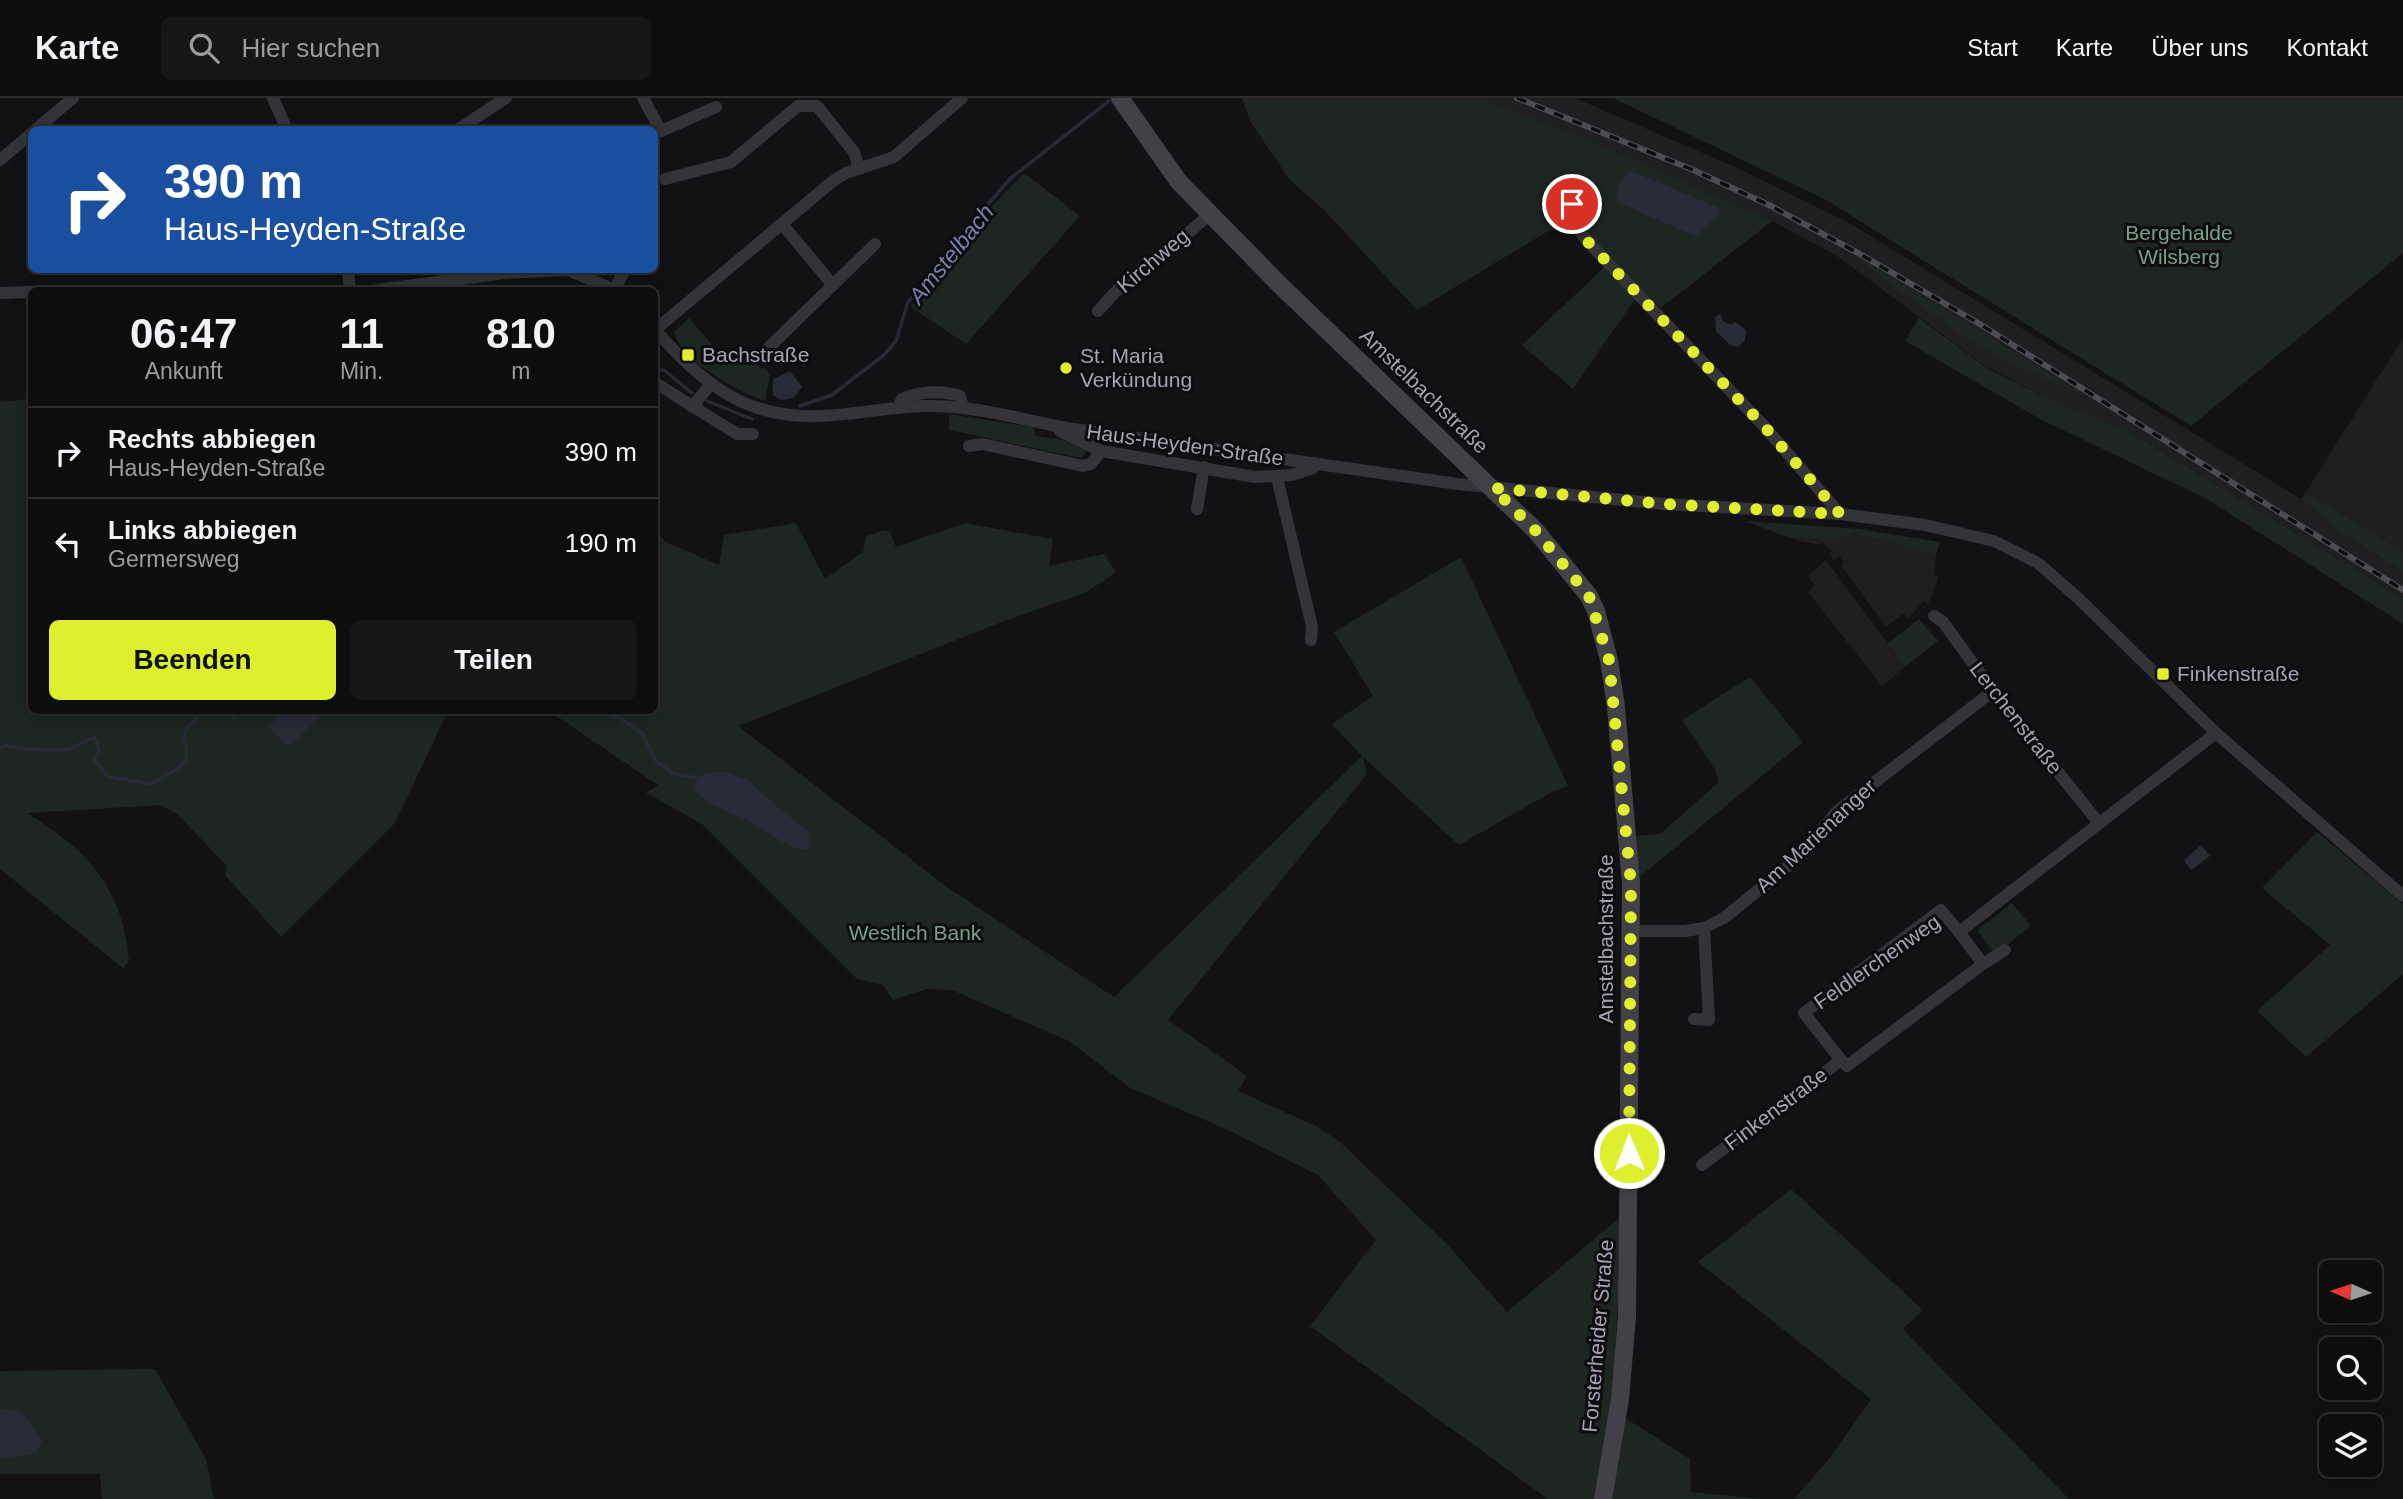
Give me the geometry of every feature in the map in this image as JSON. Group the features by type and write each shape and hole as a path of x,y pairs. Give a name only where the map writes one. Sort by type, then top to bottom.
{"street":[{"path":"39,126 73,98"},
{"path":"273,98 285,126"},
{"path":"643,98 661,131 716,107"},
{"path":"658,327 833,181 859,168 894,157 962,98"},
{"name":"Amstelbachstraße","path":"1120,98 1180,182 1210,214 1536,531 1589,596 1602,630 1618,731 1630,873 1629,1175"},
{"path":"463,126 503,99"},
{"path":"665,179 731,162 798,106 804,104 817,106 854,152 859,168"},
{"path":"0,160 28,135"},
{"path":"1572,204 1578,229 1588,242 1763,425 1840,514"},
{"name":"Kirchweg","path":"1098,310 1119,288 1141,274 1210,214"},
{"path":"782,224 832,284"},
{"path":"759,357 875,244"},
{"path":"401,287 511,273"},
{"path":"575,273 608,287"},
{"path":"0,293 28,292"},
{"name":"Haus-Heyden-Straße","path":"658,334 701,396 737,434 753,434"},
{"name":"Haus-Heyden-Straße","path":"658,383 783,415 824,416 898,408 902,399 910,396 949,392 960,396 962,407 1007,413 1055,426 1458,484 1665,504 1840,514 1925,526 1994,541 2038,563 2078,598 2216,733 2403,896"},
{"name":"Haus-Heyden-Straße","path":"1055,426 1101,451 1204,467 1277,477 1305,472 1315,463"},
{"name":"Haus-Heyden-Straße","path":"969,446 982,444 1083,466 1091,464 1101,451"},
{"path":"1458,484 1468,477 1469,465"},
{"name":"Haus-Heyden-Straße","path":"1197,509 1204,467"},
{"name":"Haus-Heyden-Straße","path":"1277,477 1312,627 1311,640"},
{"name":"Lerchenstraße","path":"1934,616 1943,622 1993,691 2098,822"},
{"name":"Am Marienanger","path":"1631,931 1704,928 1724,918 1804,853 1836,812 1993,691"},
{"path":"1983,964 1959,932 2216,733"},
{"name":"Feldlerchenweg","path":"1841,1060 1804,1013 1941,911 1959,932"},
{"path":"1694,1020 1709,1020 1704,928"},
{"name":"Finkenstraße","path":"1702,1164 1841,1060 1846,1066 2005,950"},
{"name":"Forsterheider Straße","path":"1603,1499 1620,1399 1628,1280 1629,1175"}],"shaded area":[{"path":"1481,98 1575,98 1740,169 1851,224 2301,499 2335,528 2403,572 2403,598 2126,430 2050,399 1985,366 1837,256 1772,221 1591,140"},
{"path":"2403,338 2403,551 2306,492"},
{"path":"1854,533 1936,555 1934,575 1938,576 1938,580 1928,604 1924,601 1908,618 1903,614 1886,627 1841,565 1844,562 1840,556 1834,560 1830,554 1832,551 1822,542 1817,545 1787,537 1834,541"},
{"path":"1826,560 1905,667 1882,686 1808,592 1815,586 1808,576"}],"green space":[{"path":"1242,98 1481,98 1591,140 1772,221 1661,308 1641,290 1573,389 1522,345 1611,261 1586,234 1575,215 1417,310 1324,210 1289,179 1250,121"},
{"name":"Bergehalde Wilsberg","path":"1613,98 2403,98 2403,253 2191,426 1824,199"},
{"path":"1024,173 1080,216 966,344 911,307 925,284 957,254 988,210"},
{"path":"1862,258 2083,395 2007,362 1966,338 1860,261"},
{"path":"689,318 725,360 732,357 736,360 747,353 761,369 764,367 770,375 765,401 726,383 686,353 674,332"},
{"path":"1919,318 1988,369 2050,399 2126,430 2403,598 2403,624 2205,498 2042,420 1905,341"},
{"path":"28,399 28,714 447,714 395,823 281,937 225,875 227,866 178,815 161,805 27,813 67,841 98,873 110,891 125,935 129,961 123,968 0,869 0,402"},
{"path":"949,414 1033,427 1036,436 1063,440 1088,450 1081,458 949,430"},
{"path":"2306,492 2403,551 2403,572 2335,528 2301,499"},
{"path":"1746,521 1860,529 1940,542 1936,555 1854,533 1834,541 1787,537"},
{"name":"Westlich Bank","path":"796,523 825,579 863,552 866,536 885,530 890,532 896,547 965,523 1053,539 1049,566 1104,554 1116,572 1087,592 1002,622 738,726 947,887 1114,997 1362,756 1332,724 1373,696 1334,632 1461,557 1568,786 1552,792 1459,845 1363,757 1367,774 1168,1020 1247,1076 1238,1091 1318,1127 1341,1143 1446,1243 1507,1312 1623,1215 1612,1410 1596,1499 1548,1499 1310,1326 1376,1240 1318,1175 1226,1129 1130,1088 1069,1041 952,990 927,989 893,1000 883,985 857,979 702,824 646,793 658,785 553,714 658,714 658,533 666,542 719,565 724,535"},
{"path":"1919,619 1938,641 1905,667 1888,643"},
{"path":"1750,677 1803,742 1636,880 1635,836 1660,834 1719,782 1715,770 1682,720"},
{"path":"2317,832 2403,904 2403,974 2306,1057 2257,1011 2330,945 2262,888"},
{"path":"2012,903 2031,926 1995,954 1977,930"},
{"path":"1791,1189 1923,1310 1903,1329 2069,1499 1794,1499 1829,1459 1871,1399 1698,1262"},
{"path":"155,1369 206,1459 214,1499 102,1499 100,1474 0,1474 0,1371"},
{"path":"1622,1416 1690,1459 1691,1492 1761,1499 1609,1499"}],"water":[{"path":"1631,171 1719,208 1720,213 1695,236 1617,202 1619,185"},
{"path":"1720,314 1723,321 1731,325 1735,322 1746,330 1745,341 1738,347 1730,345 1716,331 1715,317"},
{"path":"790,371 802,387 794,398 782,400 773,395 773,379"},
{"path":"282,714 323,714 289,746 268,727"},
{"path":"724,772 748,780 779,809 808,830 811,846 808,850 786,844 755,824 715,806 694,789 700,776"},
{"path":"2201,845 2210,856 2191,870 2184,860"},
{"path":"0,1409 22,1411 42,1440 37,1453 0,1459"}],"waterway":[{"name":"Amstelbach","path":"800,406 832,395 884,355 896,341 908,302 970,234 987,205 1011,178 1109,101"},
{"name":"Amstelbach","path":"658,369 664,370 692,393"},
{"name":"Amstelbach","path":"707,401 752,419"},
{"name":"Amstelbach","path":"0,748 5,745 38,750 66,749 95,738 99,750 95,760 108,777 152,784 178,768 186,759 186,729 196,721 197,714"},
{"name":"Amstelbach","path":"229,714 233,717 235,714"},
{"path":"608,714 620,718 642,733 656,761 672,773 696,778"}],"railway":[{"path":"1517,98 1691,169 1769,205 1858,253 1978,323 2403,590"}],"place":[{"name":"Bachstraße","path":"688,355"},
{"name":"St. Maria Verkündung","path":"1066,368"},
{"name":"Finkenstraße","path":"2163,674"}],"route":[{"path":"1572,204 1578,229 1588,242 1763,425 1840,514 1665,504 1493,488 1536,531 1589,596 1602,630 1609,660 1616,707 1631,884 1629,1153"}]}
